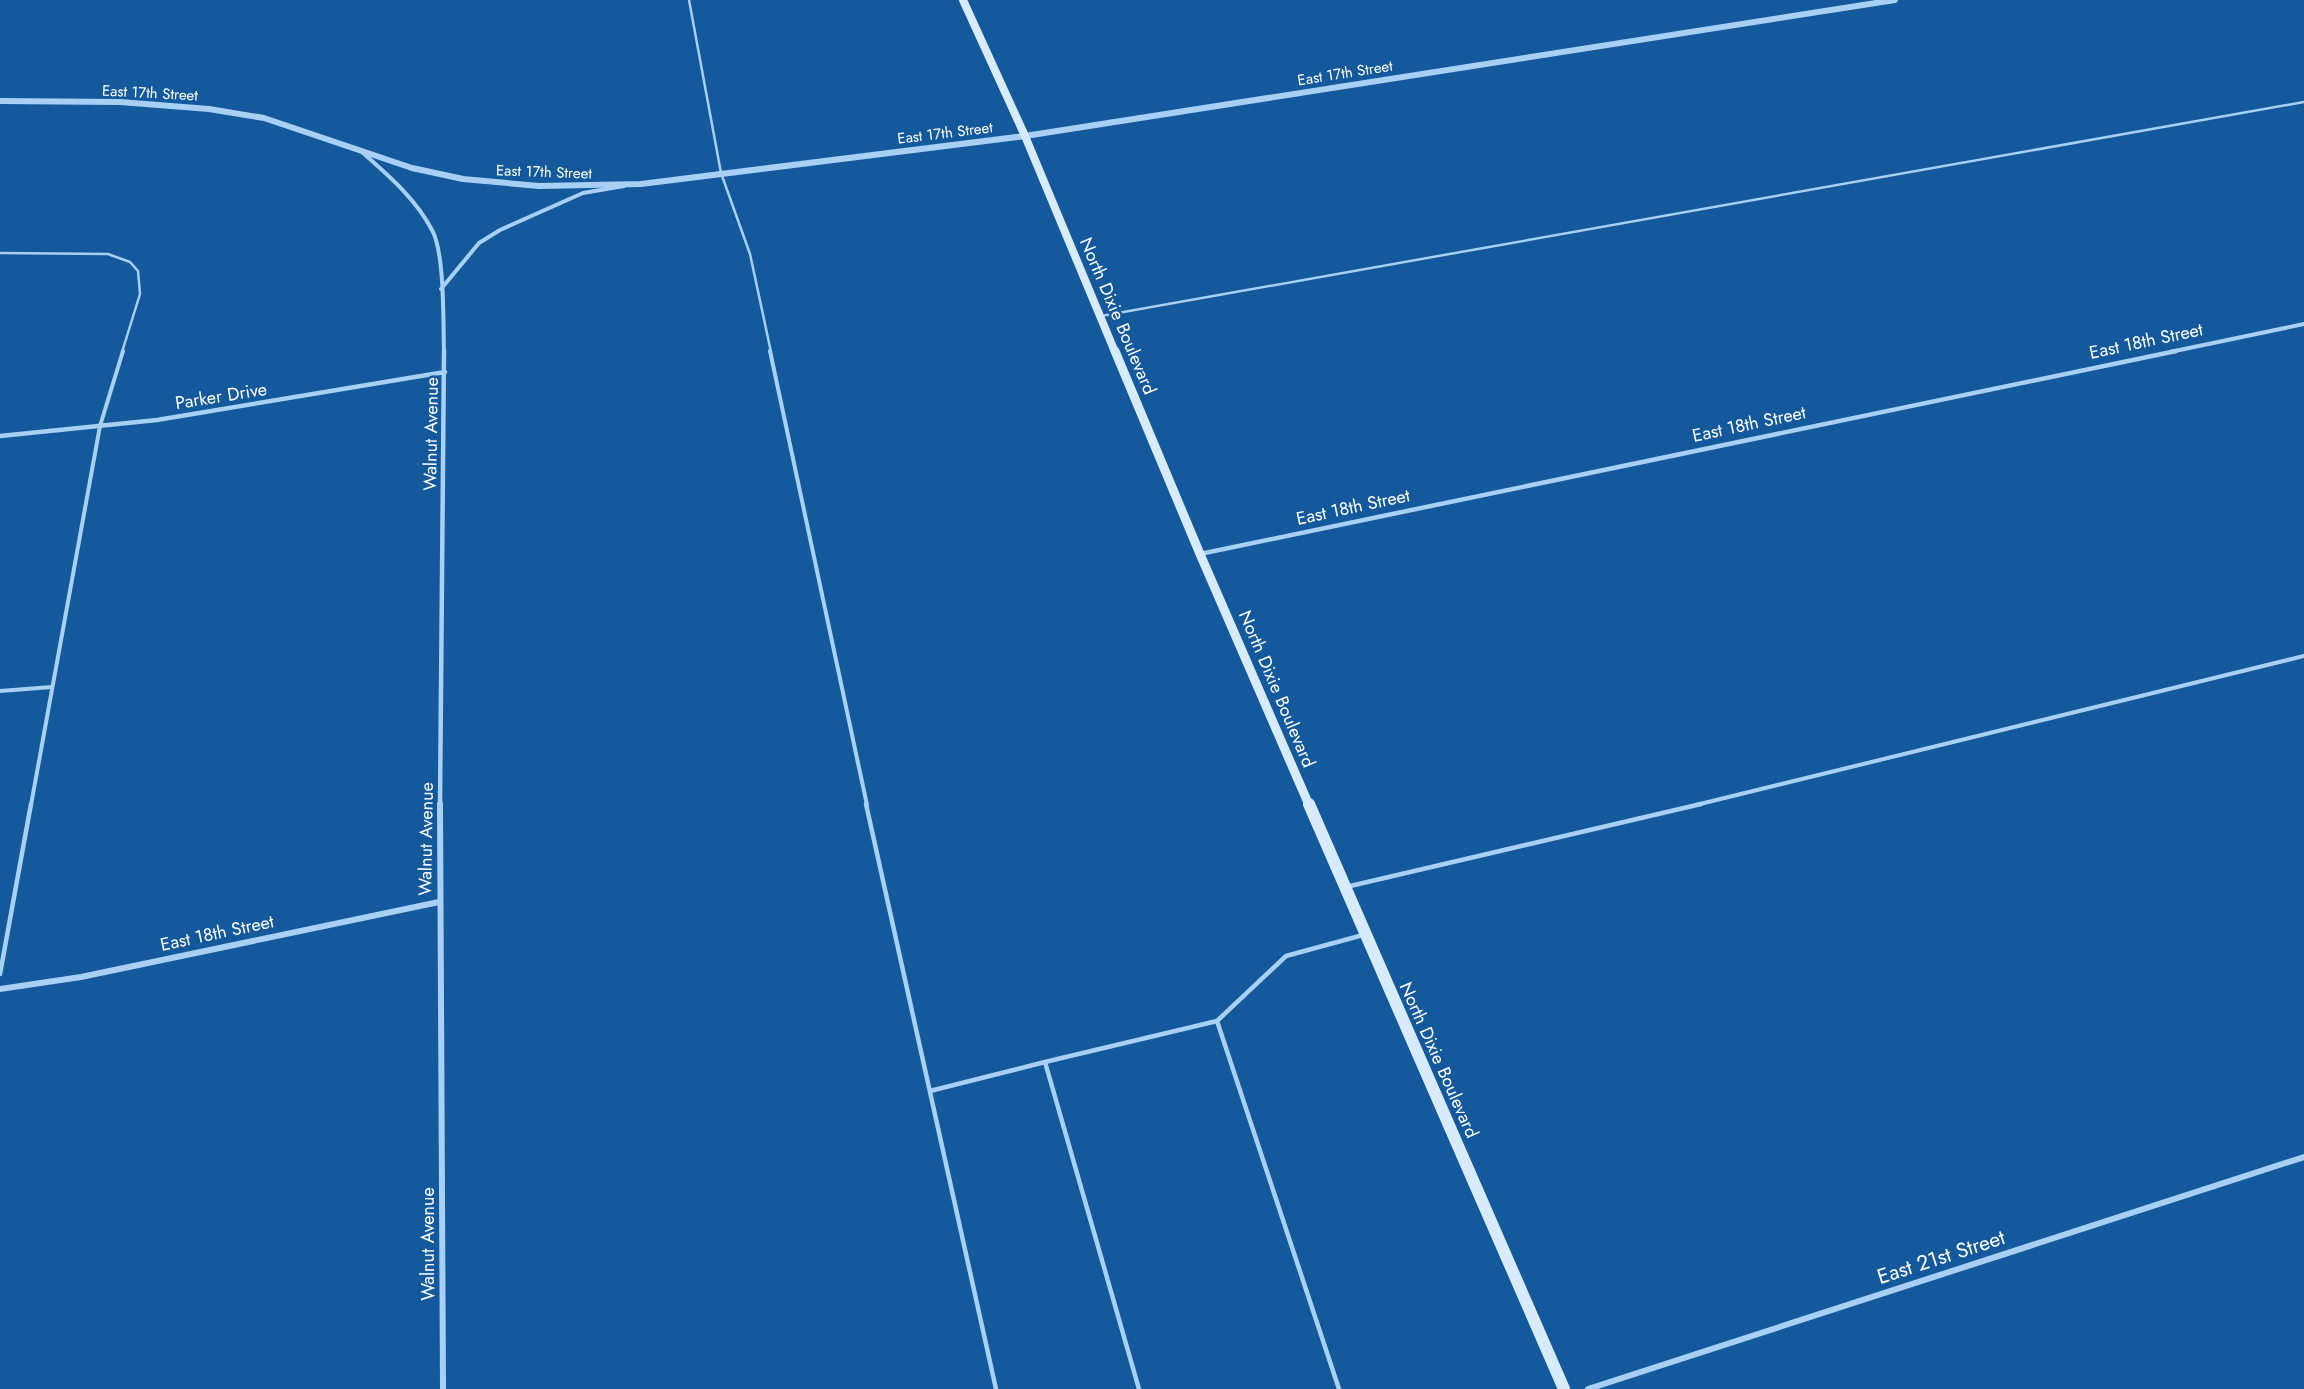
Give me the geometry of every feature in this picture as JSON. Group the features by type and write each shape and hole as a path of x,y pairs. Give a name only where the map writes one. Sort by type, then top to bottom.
{"main road":[{"name":"North Dixie Boulevard","path":"962,0 1025,136 1200,554 1564,1389"}],"street":[{"name":"East 17th Street","path":"0,101 150,103 193,106 279,122 437,174 522,186 577,188 641,184 1025,136 1894,0"},
{"name":"Walnut Avenue","path":"357,148 394,180 418,208 433,232 439,252 445,372 440,902 443,1389"},
{"path":"441,289 480,243 515,222 583,194 641,184"},
{"name":"East 18th Street","path":"1200,554 2304,324"},
{"name":"Parker Drive","path":"0,436 166,419 445,372"},
{"name":"East 18th Street","path":"0,989 81,977 440,902"},
{"name":"East 21st Street","path":"1588,1389 2304,1157"}],"lane":[{"path":"689,0 722,174 750,254 996,1389"},
{"path":"1101,316 2304,102"},
{"path":"0,253 108,254 121,257 138,270 141,277 140,294 100,426 0,974"},
{"path":"1345,887 1844,770 2304,656"},
{"path":"0,691 52,687"},
{"path":"930,1091 1217,1021 1286,956 1365,934"},
{"path":"1217,1021 1339,1389"},
{"path":"1045,1062 1139,1389"}]}
